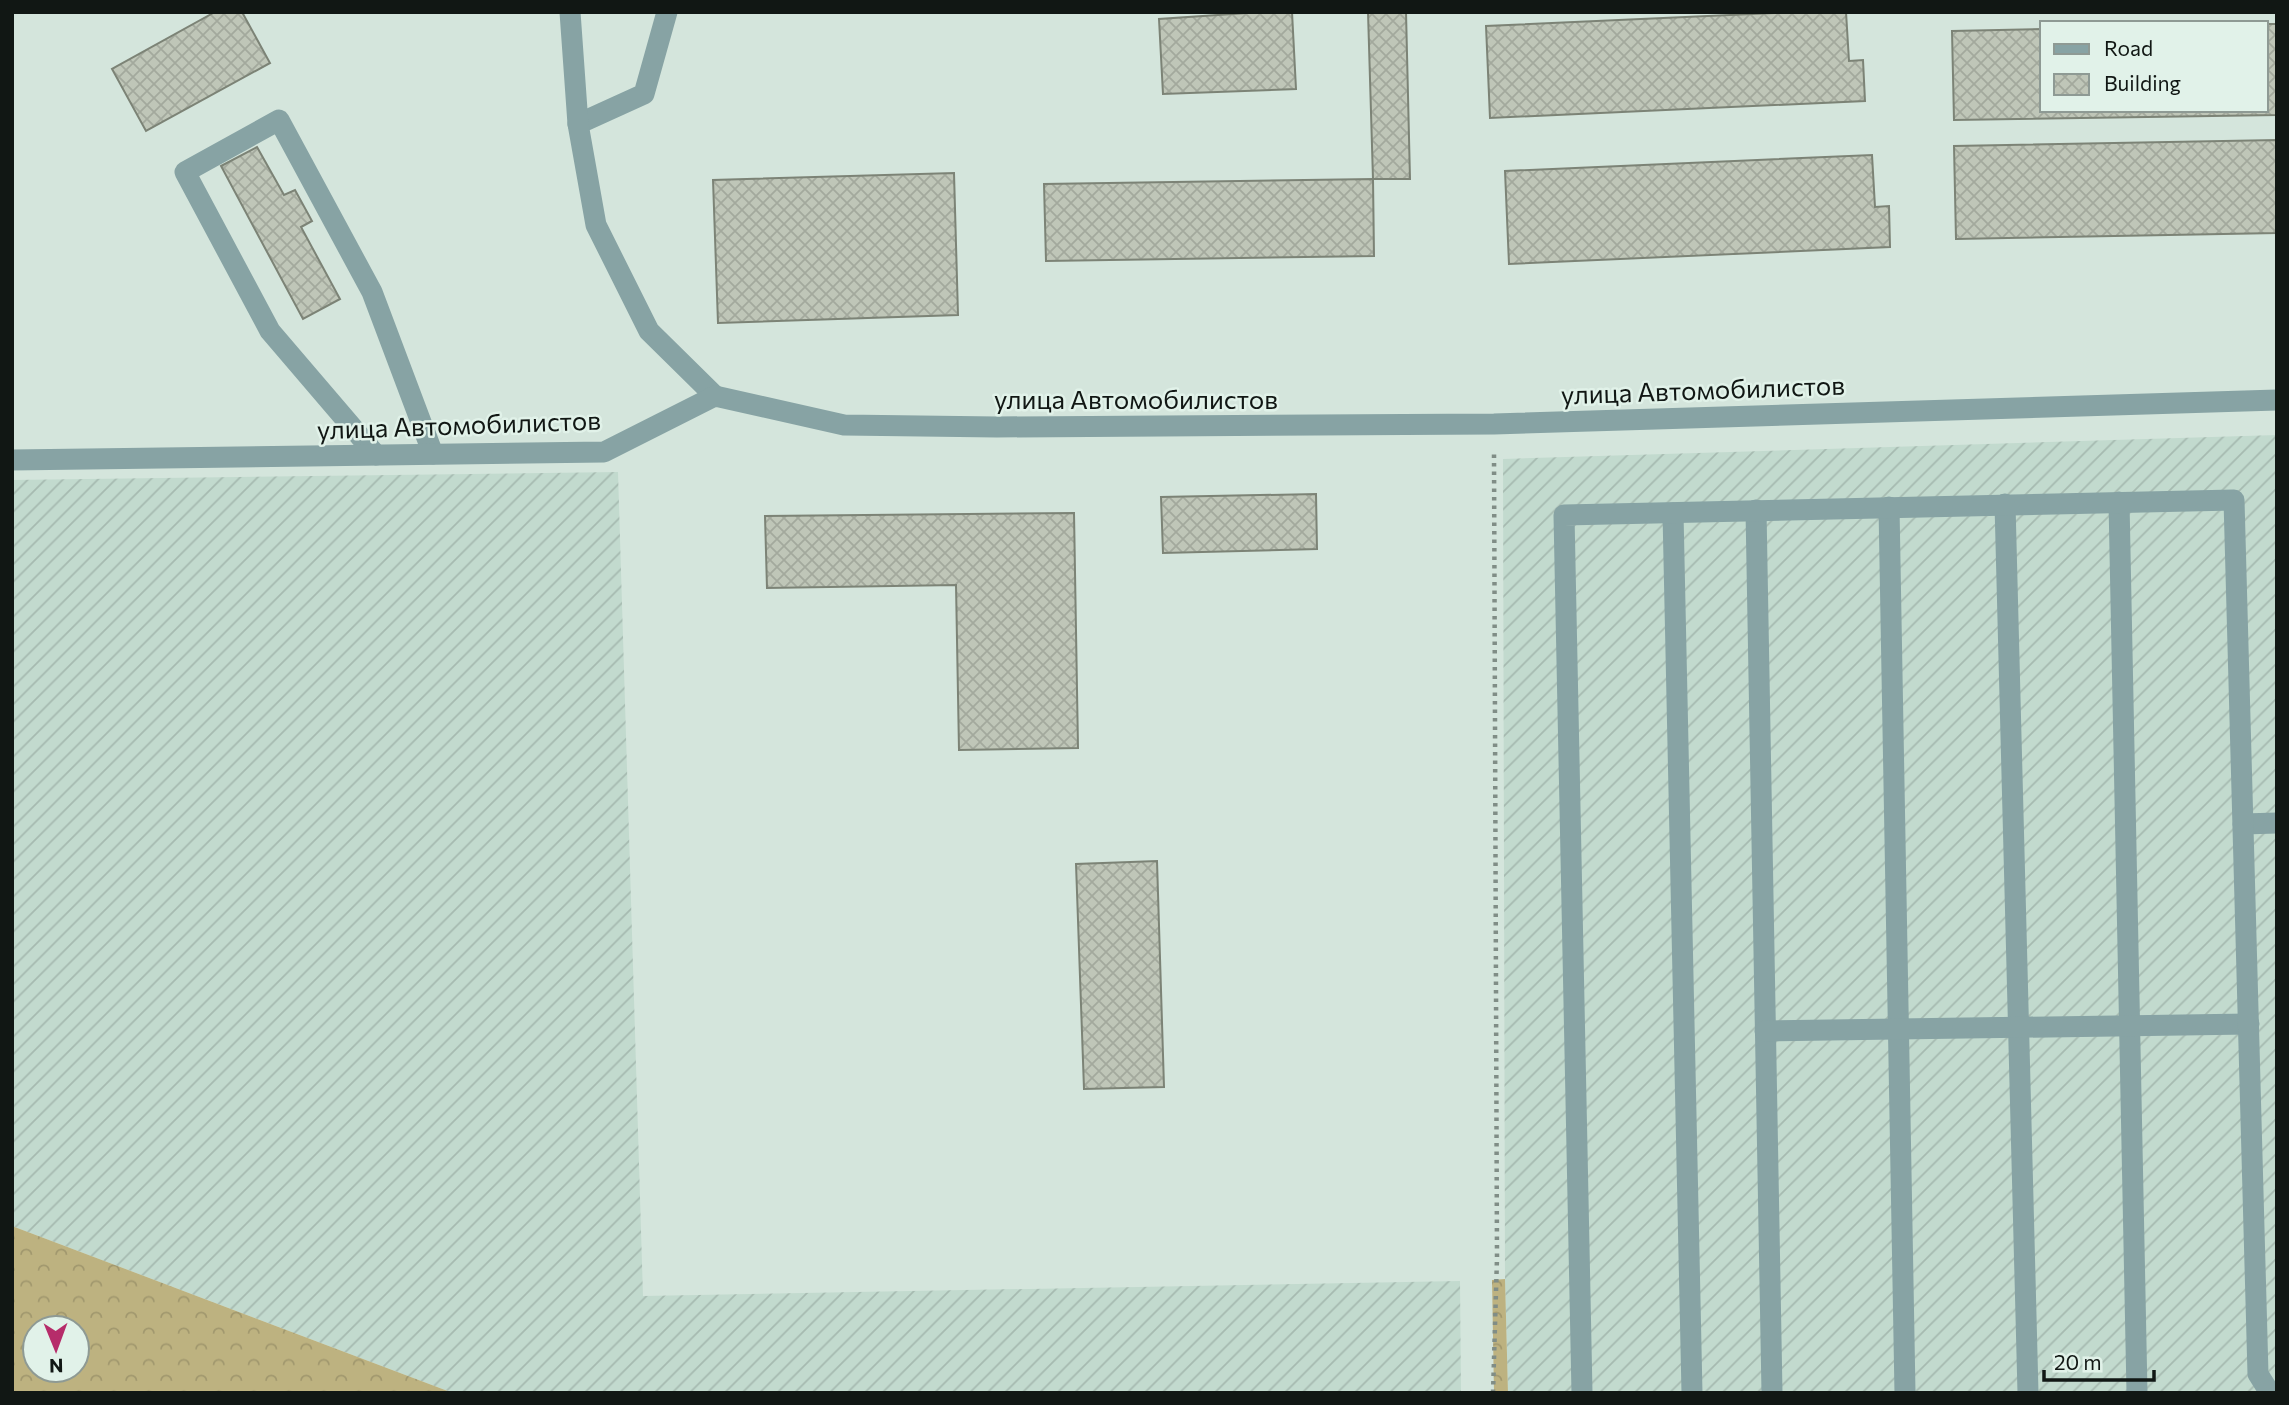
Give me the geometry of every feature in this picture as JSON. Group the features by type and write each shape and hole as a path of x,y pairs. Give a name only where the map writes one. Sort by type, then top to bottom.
{"street":[{"path":"570,12 578,124 596,225 649,331 715,396"},
{"path":"578,124 644,94 667,12"},
{"path":"376,455 270,331 185,172 279,120 372,292 433,454"},
{"name":"улица Автомобилистов","path":"12,460 604,452 715,396 844,425 1494,424 2277,401"},
{"path":"1581,1393 1564,515 2234,500 2258,1374 2270,1393"},
{"path":"2119,502 2137,1393"},
{"path":"2005,504 2028,1393"},
{"path":"1889,507 1905,1393"},
{"path":"1756,510 1772,1393"},
{"path":"1672,513 1692,1393"},
{"path":"2243,824 2277,823"},
{"path":"1765,1031 2249,1024"}],"path":[{"path":"1493,1393 1497,1258 1494,424"}],"shaded area":[{"path":"2277,435 2277,1393 1508,1393 1505,1279 1503,459"},
{"path":"618,472 643,1296 1460,1281 1461,1393 453,1393 12,1226 12,480"}],"green space":[{"path":"12,1226 453,1393 12,1393"},
{"path":"1505,1279 1508,1393 1494,1393 1492,1280"}],"building":[{"path":"215,12 242,12 270,63 146,131 112,69"},
{"path":"1292,12 1296,89 1163,94 1159,19"},
{"path":"1368,12 1406,12 1410,179 1373,179"},
{"path":"1846,12 1849,61 1863,60 1865,101 1490,118 1486,26"},
{"path":"2268,24 2277,24 2277,115 1954,120 1952,31 2040,29 2040,112 2268,112"},
{"path":"2277,140 2277,233 1956,239 1954,146"},
{"path":"257,147 284,195 295,190 312,221 301,227 340,299 303,319 221,166"},
{"path":"1872,155 1875,207 1889,206 1890,247 1509,264 1505,171"},
{"path":"954,173 958,315 718,323 713,180"},
{"path":"1373,179 1374,256 1046,261 1044,184"},
{"path":"1316,494 1317,549 1163,553 1161,497"},
{"path":"1074,513 1078,748 959,750 956,585 767,588 765,516"},
{"path":"1157,861 1164,1087 1084,1089 1076,864"}]}
